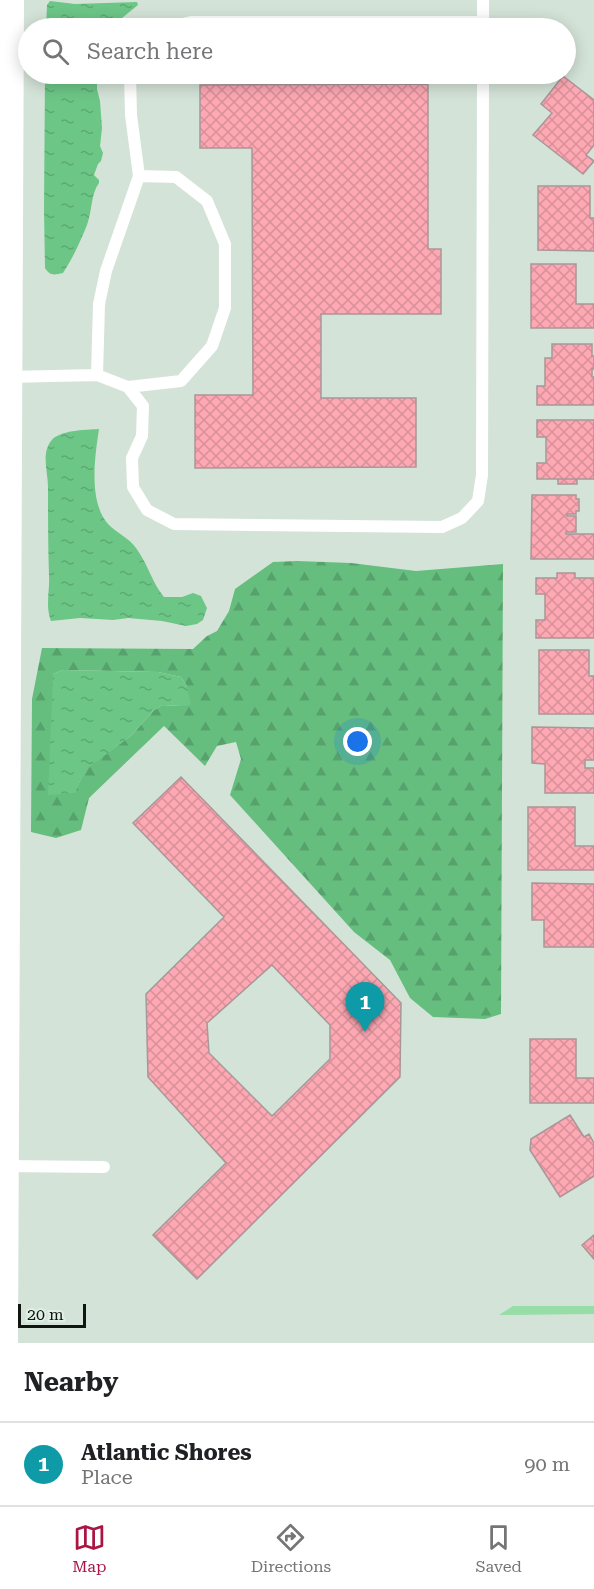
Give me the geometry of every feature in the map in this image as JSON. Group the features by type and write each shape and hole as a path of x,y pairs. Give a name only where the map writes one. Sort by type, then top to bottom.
{"street":[{"path":"4,1343 2,1166 5,377 10,0"}],"lane":[{"path":"483,0 483,18"},
{"path":"98,375 99,304 106,271 140,176 131,115 130,84"},
{"path":"128,387 143,406 142,436 132,458 134,487 147,510 174,524 442,527 462,518 478,501 482,476 483,84"},
{"path":"5,377 98,375 128,387 181,381 212,346 225,308 225,243 207,201 176,177 140,176"},
{"path":"2,1166 104,1167"}],"shaded area":[{"path":"513,1306 594,1306 594,1314 499,1315"}],"green space":[{"path":"273,562 351,563 416,571 503,564 501,1014 485,1019 433,1017 410,998 390,960 354,932 230,795 241,759 236,742 217,746 205,766 164,726 89,798 81,830 56,838 31,832 32,699 42,648 193,649 207,636 217,631 229,611 235,589","holes":["63,670 158,672 181,677 187,686 180,706 162,705 153,711 132,735 88,767 75,792 53,674"]}],"water":[{"path":"50,1 75,4 137,2 138,5 122,18 46,18 47,5"},
{"path":"45,84 97,84 102,128 100,146 103,153 94,175 99,183 94,192 87,225 63,273 51,274 45,268"},
{"path":"99,429 94,478 95,491 102,514 108,524 136,548 164,597 182,597 193,593 201,596 207,608 203,620 197,624 186,626 128,618 113,620 80,618 51,621 48,604 46,452 55,437 73,431"},
{"path":"63,670 158,672 181,677 187,686 191,705 162,705 153,711 132,735 89,767 75,793 48,795 53,674"}],"building":[{"path":"428,84 428,249 441,249 441,314 321,314 321,398 416,398 416,467 195,468 195,395 253,395 252,148 200,148 200,85"},
{"path":"557,84 573,84 594,100 594,145 586,155 594,161 583,174 533,135 552,113 541,104"},
{"path":"538,186 590,186 590,218 594,218 594,251 538,250"},
{"path":"531,264 576,264 576,304 594,304 594,328 531,328"},
{"path":"552,344 592,344 594,405 537,405 537,386 545,386 545,358 552,358"},
{"path":"537,420 594,420 594,479 537,479 537,463 546,463 546,437 537,437"},
{"path":"558,479 577,479 577,484 558,484"},
{"path":"532,495 576,495 576,499 579,499 579,511 576,511 576,514 567,514 567,516 576,516 576,532 566,532 566,534 594,534 594,559 531,559"},
{"path":"557,573 575,573 575,578 594,578 594,638 536,638 536,620 545,620 545,594 536,594 536,578 557,578"},
{"path":"539,650 589,650 589,676 594,676 594,714 539,714"},
{"path":"532,727 594,728 594,760 585,760 585,768 594,768 594,793 545,793 545,764 532,763"},
{"path":"181,777 401,1003 400,1077 197,1279 153,1235 226,1163 148,1077 146,994 224,917 133,823","holes":["272,965 330,1025 330,1059 272,1116 209,1053 207,1023"]},
{"path":"528,807 575,807 575,846 594,846 594,870 528,870"},
{"path":"532,883 594,884 594,947 544,947 544,920 532,920"},
{"path":"530,1039 576,1039 576,1078 594,1078 594,1103 530,1103"},
{"path":"570,1115 584,1137 589,1134 594,1143 594,1176 560,1197 530,1150 531,1139"},
{"path":"594,1235 594,1259 582,1245"}],"place":[{"name":"Atlantic Shores","path":"365,1032"}]}
